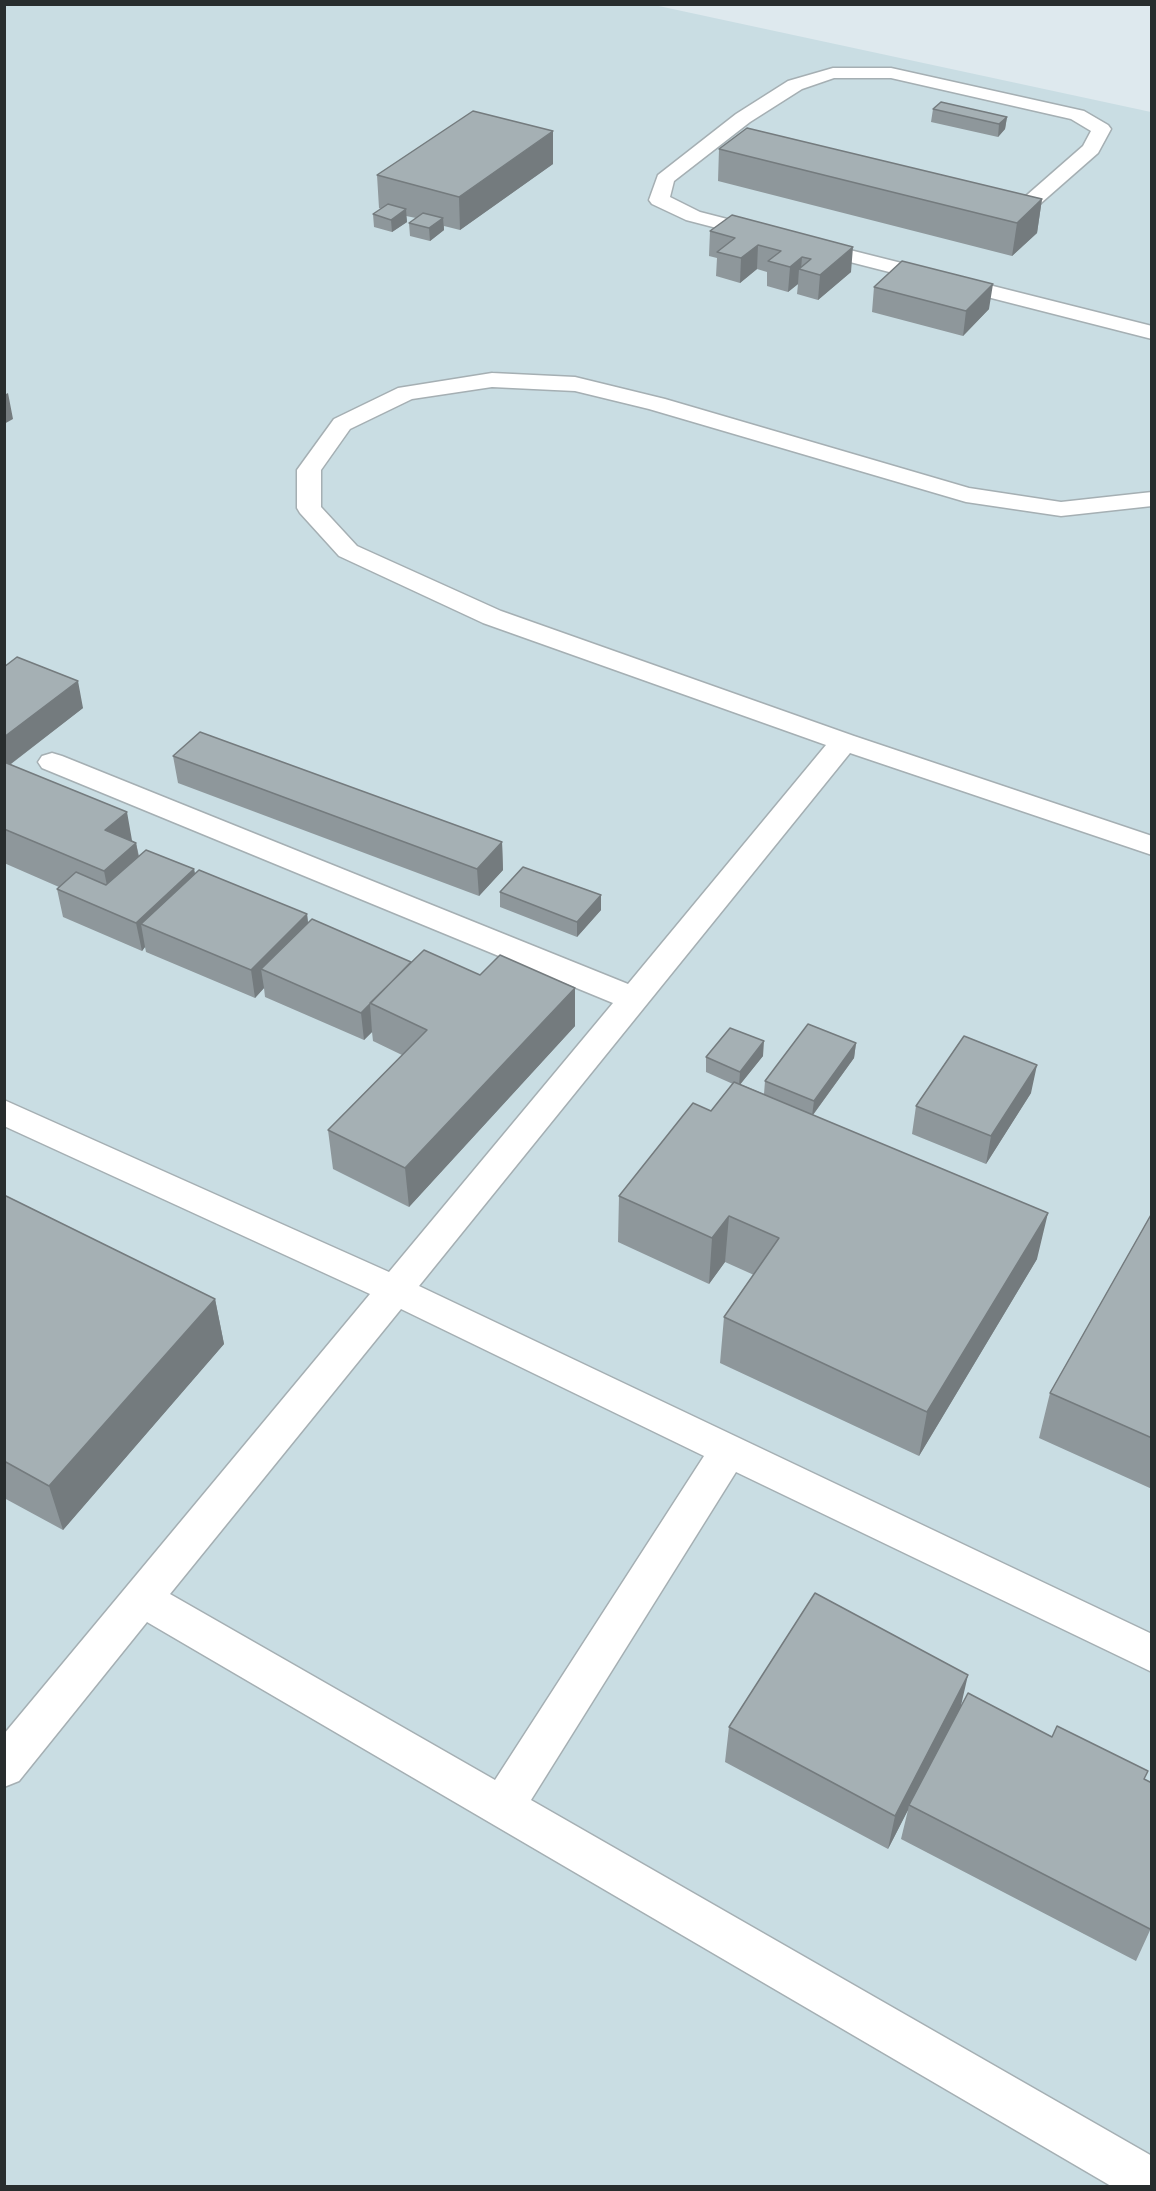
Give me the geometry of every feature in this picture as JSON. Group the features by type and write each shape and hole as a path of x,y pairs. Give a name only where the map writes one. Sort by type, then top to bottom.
{"lane":[{"path":"1018,213 1091,149 1101,129 1077,115 891,73 833,73 795,85 743,118 665,179 659,200 693,216 1152,333"},
{"path":"1152,500 1061,509 966,495 657,404 574,384 492,380 406,393 342,424 309,470 309,508 348,551 492,617 844,742 1152,846"},
{"path":"4,1767 844,742"},
{"path":"52,762 634,999"},
{"path":"4,1112 394,1290 1152,1654"},
{"path":"502,1808 728,1451"},
{"path":"143,1599 1152,2183"}],"shaded area":[{"path":"5,5 654,5 1151,112 1151,2186 5,2186"}],"building":[{"path":"941,102 1007,117 999,124 933,109"},
{"path":"473,111 553,131 459,197 377,175"},
{"path":"747,128 1042,199 1017,223 719,149"},
{"path":"388,204 406,209 391,220 373,214"},
{"path":"423,213 443,218 429,228 409,223"},
{"path":"732,215 853,247 820,275 799,269 811,259 802,257 790,267 768,261 781,251 758,245 741,258 717,252 735,238 710,231"},
{"path":"902,261 993,284 966,311 874,287"},
{"path":"17,657 78,681 4,737 4,667"},
{"path":"200,732 502,842 477,869 173,756"},
{"path":"4,762 127,812 105,830 136,843 104,871 4,829"},
{"path":"146,850 194,869 136,923 57,889 76,872 106,885"},
{"path":"523,867 601,895 577,922 500,892"},
{"path":"199,870 307,914 251,970 141,924"},
{"path":"312,919 411,962 361,1013 261,969"},
{"path":"424,950 480,975 500,955 575,988 405,1168 328,1130 427,1030 370,1003"},
{"path":"808,1024 856,1043 814,1101 765,1081"},
{"path":"730,1028 764,1041 740,1072 706,1057"},
{"path":"964,1036 1037,1065 991,1136 916,1106"},
{"path":"734,1082 1048,1213 927,1412 724,1317 779,1238 729,1216 712,1238 619,1196 693,1103 711,1111"},
{"path":"4,1195 215,1299 49,1486 4,1461"},
{"path":"1152,1213 1152,1438 1050,1393"},
{"path":"815,1593 968,1675 895,1816 729,1727"},
{"path":"968,1693 1052,1737 1057,1726 1148,1771 1144,1779 1152,1783 1152,1926 1150,1929 909,1805"}]}
